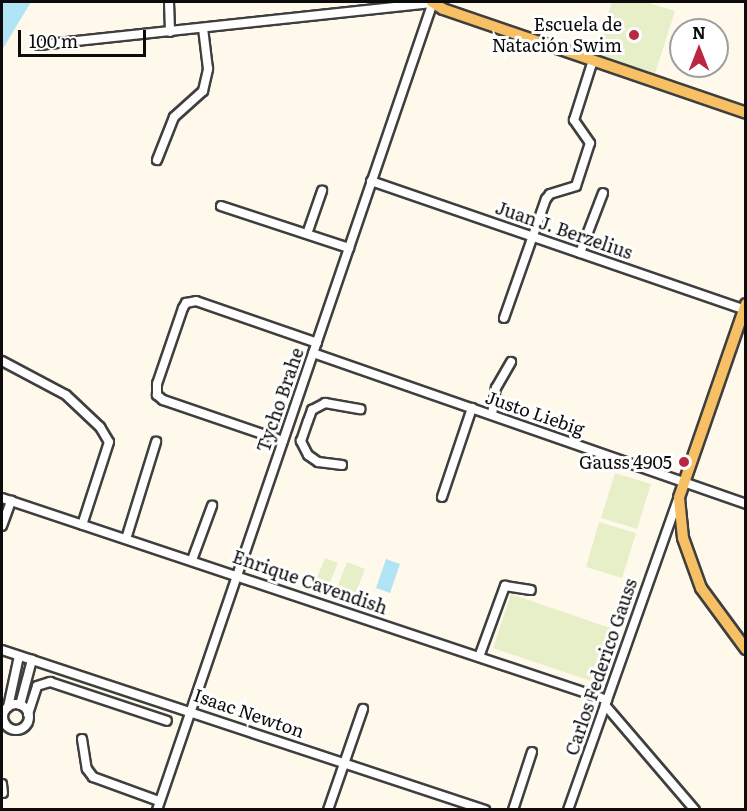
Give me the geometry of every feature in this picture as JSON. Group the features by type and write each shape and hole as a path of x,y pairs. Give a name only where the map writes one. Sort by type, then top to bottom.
{"main road":[{"path":"432,2 746,113"},
{"name":"Carlos Federico Gauss","path":"682,488 745,308"},
{"path":"682,488 681,528 701,588 746,649"}],"street":[{"path":"169,2 170,32"},
{"path":"39,45 432,2"},
{"name":"Tycho Brahe","path":"158,805 192,711 432,2"},
{"path":"157,160 174,117 203,91 207,69 204,28"},
{"path":"504,318 546,200 550,194 576,186 590,143 574,120 593,60"},
{"name":"Juan J. Berzelius","path":"371,181 580,254 745,308"},
{"path":"307,234 322,191"},
{"path":"580,254 603,193"},
{"path":"221,206 349,248"},
{"path":"317,343 196,301 186,303 157,384 158,395 163,400 284,438 301,441 312,459 342,465"},
{"name":"Justo Liebig","path":"313,353 492,415 682,488 746,504"},
{"path":"2,361 66,395 100,427 109,442 82,525"},
{"path":"492,415 496,388 511,362"},
{"path":"301,441 312,410 325,403 360,409"},
{"path":"442,497 472,408"},
{"path":"126,539 156,442"},
{"name":"Carlos Federico Gauss","path":"569,809 682,488"},
{"name":"Enrique Cavendish","path":"2,498 238,575 606,703"},
{"path":"2,526 11,501"},
{"path":"192,560 212,506"},
{"path":"664,534 671,525 681,528"},
{"path":"479,657 505,586 531,590"},
{"name":"Isaac Newton","path":"2,650 192,711 485,810"},
{"path":"19,656 8,707 2,723 18,730 28,722 28,714 37,686 50,682 167,721"},
{"path":"20,705 32,660"},
{"path":"606,703 695,810"},
{"path":"8,707 20,705"},
{"path":"20,705 28,714"},
{"path":"328,810 363,709"},
{"path":"82,739 87,769 93,777 158,805"},
{"path":"513,810 532,752"}],"green space":[{"name":"Escuela de Natación Swim","path":"612,2 646,2 675,11 673,18 669,18 669,30 654,77 594,58"},
{"path":"615,473 651,484 637,529 601,518"},
{"path":"599,522 636,533 622,578 586,567"},
{"path":"325,558 338,563 327,590 314,585"},
{"path":"347,562 365,569 352,602 334,595"},
{"path":"511,594 613,629 594,682 493,648"}],"water":[{"path":"2,2 31,2 2,50"},
{"path":"386,559 400,564 390,593 376,588"}],"place":[{"name":"Escuela de Natación Swim","path":"634,35"},
{"name":"Gauss 4905","path":"684,462"}]}
